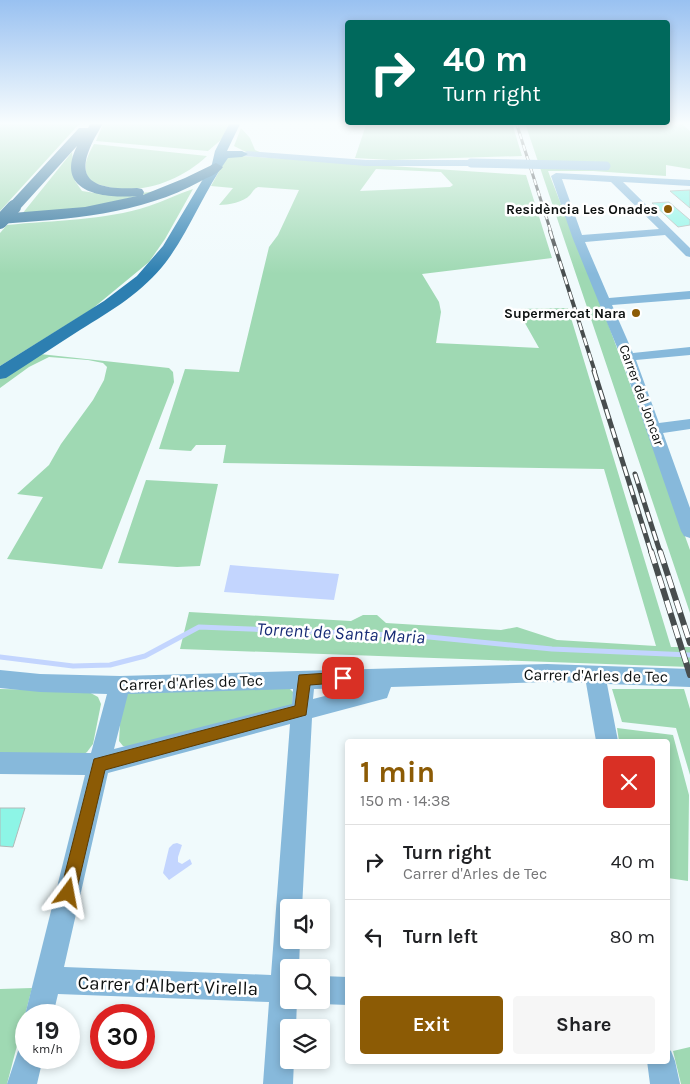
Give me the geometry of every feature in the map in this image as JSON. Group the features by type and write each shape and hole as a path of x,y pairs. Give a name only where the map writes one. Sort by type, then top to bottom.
{"highway":[{"path":"0,220 45,173"},
{"path":"78,173 84,182 94,189 122,193 166,187 185,180 196,173"},
{"path":"0,220 115,207 156,197 195,173"}],"main road":[{"path":"0,374 101,310 141,280 160,260 173,241 208,173"}],"street":[{"path":"647,173 674,180"},
{"name":"Carrer del Joncar","path":"614,179 556,176 578,239 628,357 688,522"},
{"path":"614,179 690,182"},
{"path":"614,179 690,254"},
{"path":"578,239 666,232"},
{"path":"606,302 690,295"},
{"path":"628,357 690,351"},
{"path":"655,429 690,424"},
{"name":"Carrer d'Arles de Tec","path":"0,679 40,683 120,685 547,672 690,678"},
{"path":"595,674 607,739"},
{"path":"0,763 99,764 380,691 382,677"},
{"path":"290,899 304,679"},
{"path":"42,1004 99,764 120,685"},
{"name":"Carrer d'Albert Virella","path":"48,980 280,989"},
{"path":"330,990 345,991"},
{"path":"278,1084 284,1009"},
{"path":"662,1064 665,1084"},
{"path":"22,1084 25,1069"}],"green space":[{"path":"0,173 35,173 0,211"},
{"path":"55,173 74,173 75,181 82,191 122,194 163,190 92,207 22,214"},
{"path":"86,173 185,173 167,181 136,189 105,186 90,181"},
{"path":"218,173 373,173 360,191 450,187 453,185 442,173 526,175 552,258 422,274 439,302 441,312 436,343 539,348 517,309 568,308 671,647 690,647 690,667 180,649 189,612 351,621 363,615 377,615 386,623 501,630 517,627 557,640 656,646 604,469 223,463 226,445 196,445 191,451 159,449 185,369 239,372 269,247 278,235 299,190 258,187 244,200 219,205 233,188 211,186"},
{"path":"542,173 549,173 610,329 690,550 690,613"},
{"path":"616,173 666,173 666,176"},
{"path":"193,189 165,239 149,262 92,309 0,366 0,233 7,225 114,215 149,206"},
{"path":"40,354 169,368 173,372 174,382 102,569 7,559 43,497 17,494 49,465 61,444 93,400 104,380 107,367 103,363 88,360 49,357 29,367 0,388 0,378"},
{"path":"146,480 218,484 200,566 177,567 118,563"},
{"path":"289,688 293,692 292,708 136,750 123,746 119,741 121,708 125,696 131,691"},
{"path":"0,689 87,691 98,697 101,704 93,744 87,752 77,759 0,757"},
{"path":"612,689 684,689 690,709 690,775 676,728 622,722"},
{"path":"617,728 673,735 689,795 688,881 670,878 670,739 619,739"},
{"path":"32,988 28,1004 15,1004 15,1053 7,1084 0,1084 0,989"},
{"path":"690,1047 690,1084 681,1084 673,1051"}],"water":[{"path":"230,565 339,574 334,600 224,592"},
{"path":"177,843 182,845 178,862 182,864 190,859 192,864 169,880 163,873 169,848"}],"building":[{"path":"690,190 690,208 670,191"},
{"name":"Residència Les Onades","path":"669,202 690,220 690,225 678,227 652,203"},
{"path":"0,808 25,808 13,847 0,846"}],"waterway":[{"name":"Torrent de Santa Maria","path":"0,657 73,666 110,665 145,656 199,627 419,636 552,649 690,655"}],"railway":[{"path":"532,173 551,232"},
{"path":"550,231 595,372"},
{"path":"594,371 651,552"},
{"path":"635,474 660,552"},
{"path":"651,551 690,675"},
{"path":"660,551 690,643"}],"place":[{"name":"Residència Les Onades","path":"668,209"},
{"name":"Supermercat Nara","path":"636,313"}],"route":[{"path":"68,893 99,764 302,710 304,679 343,678"}]}
